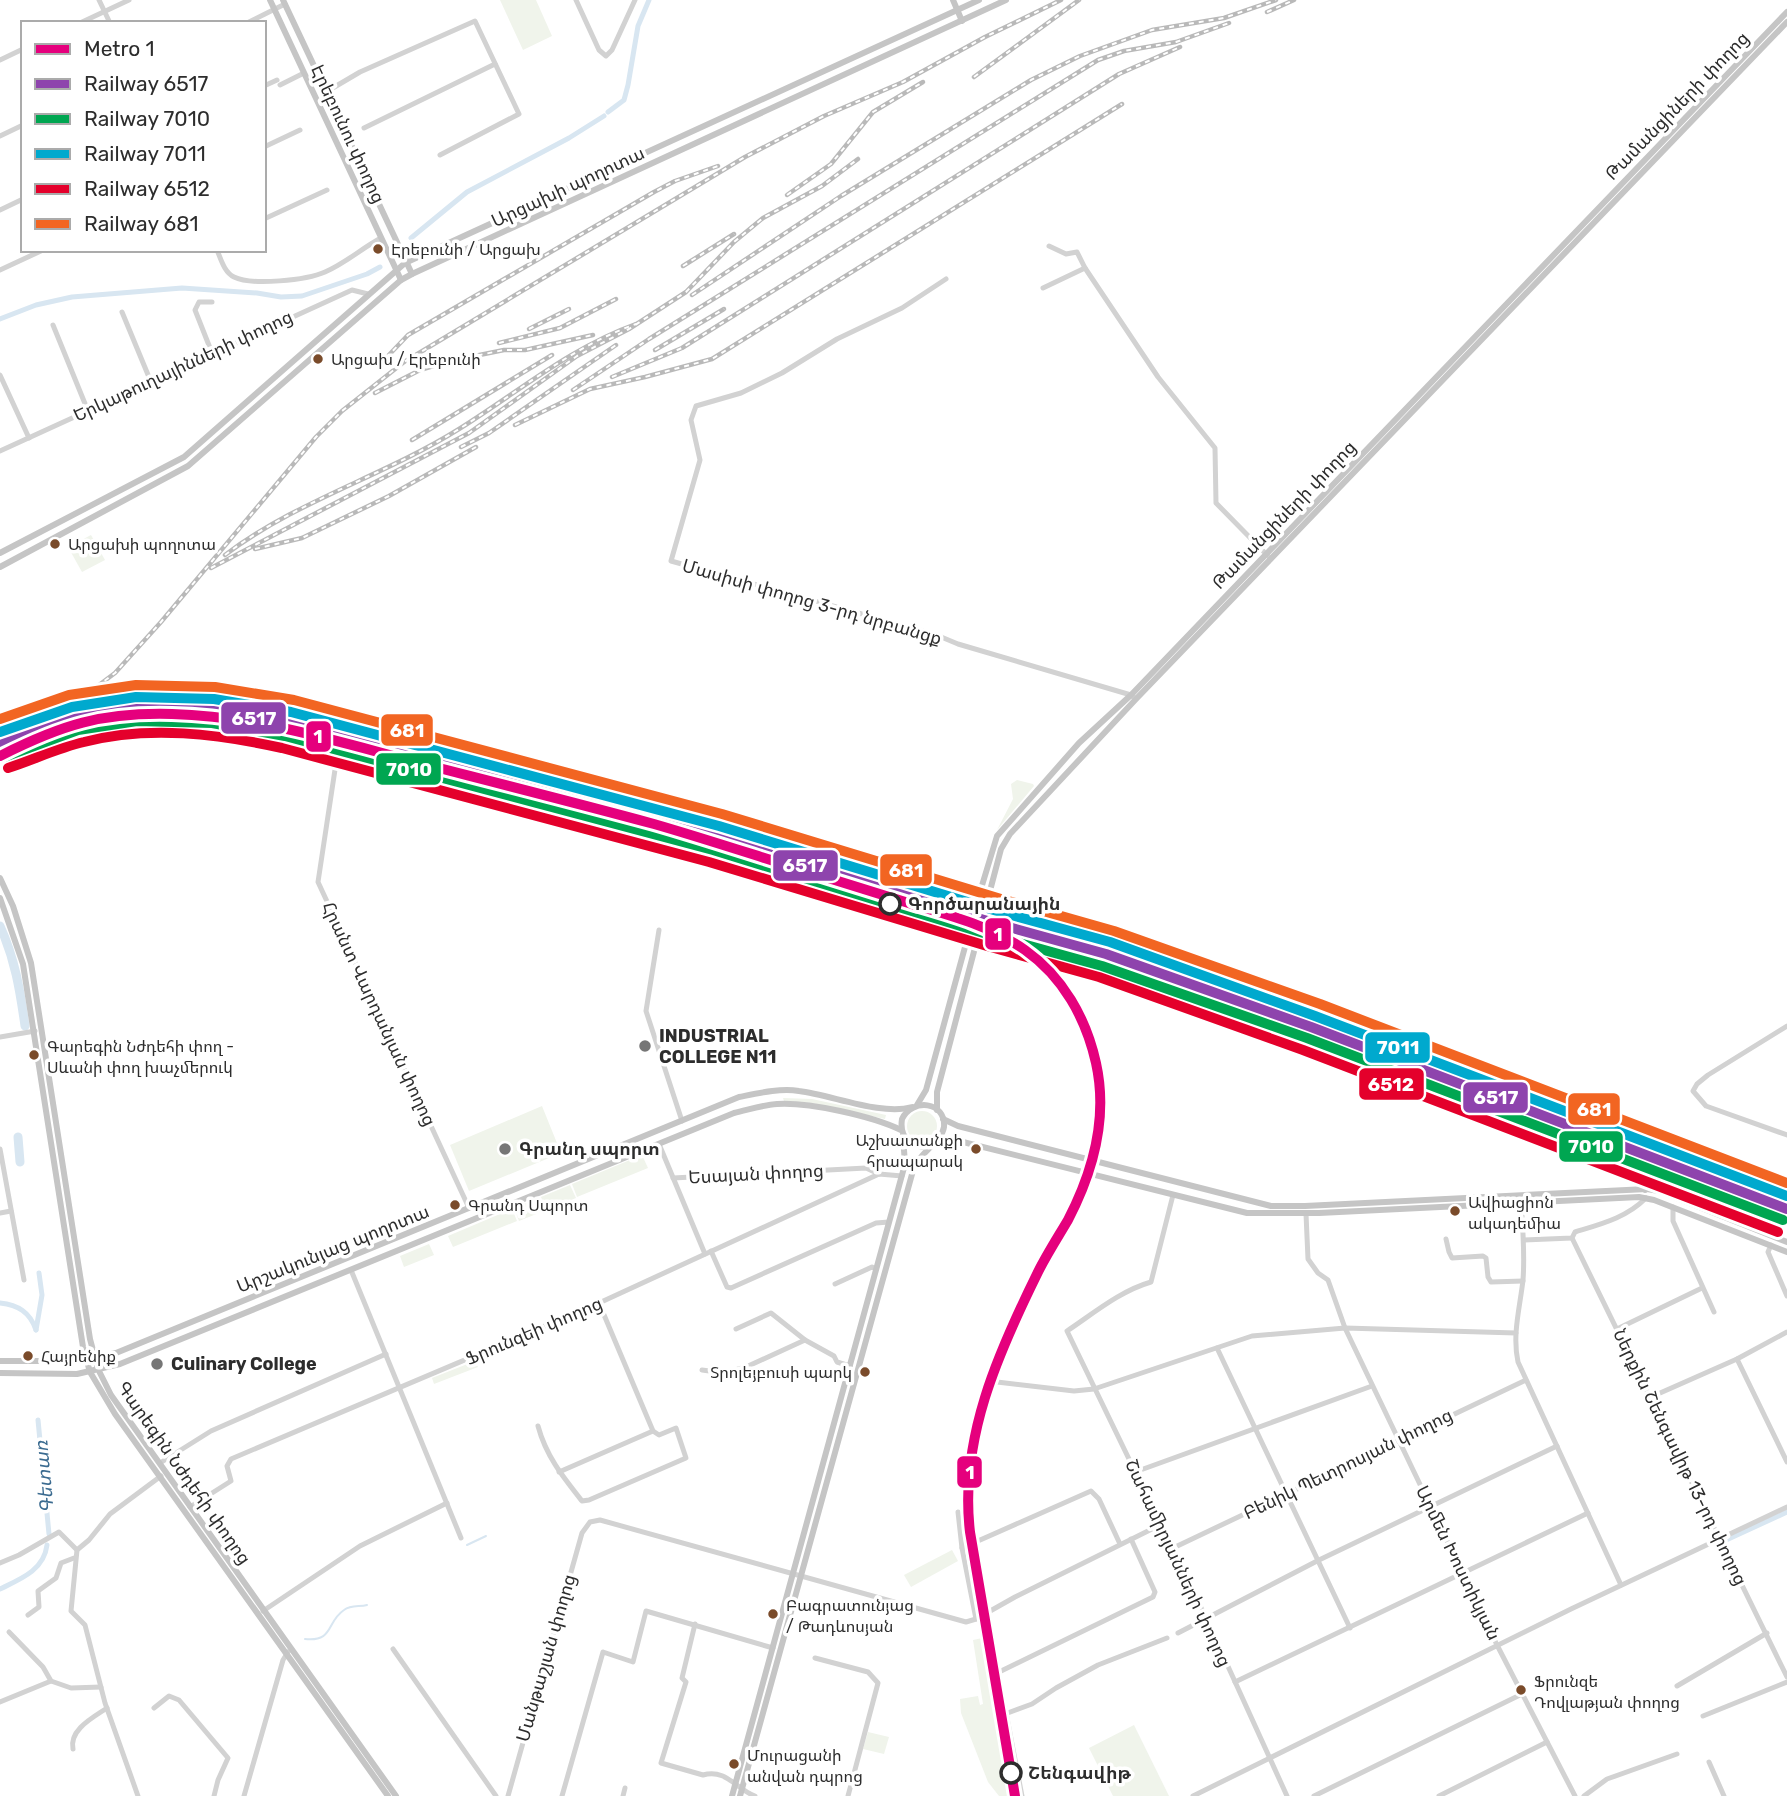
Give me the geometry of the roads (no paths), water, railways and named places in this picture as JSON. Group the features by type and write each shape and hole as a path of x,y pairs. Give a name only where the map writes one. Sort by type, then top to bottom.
{"main road":[{"name":"Էրեբունու փողոց","path":"270,0 401,280"},
{"path":"953,0 962,20"},
{"name":"Արցախի պողոտա","path":"1,561 194,448 405,263 979,0"},
{"name":"Արցախի պողոտա","path":"1,561 175,474 201,456 401,280 1006,0"},
{"name":"Էրեբունու փողոց","path":"284,2 412,274"},
{"name":"Թամանցիների փողոց","path":"937,1110 937,1093 1004,841 1134,697 1787,12"},
{"name":"Թամանցիների փողոց","path":"1269,556 1787,22"},
{"path":"269,382 277,390"},
{"path":"194,448 201,456"},
{"name":"Թամանցիների փողոց","path":"915,1106 926,1090 997,836 1079,743 1134,697"},
{"name":"Գարեգին Նժդեհի փողոց","path":"0,878 28,949 86,1360 90,1371 111,1408 396,1796"},
{"name":"Գարեգին Նժդեհի փողոց","path":"0,898 23,964 38,1030 94,1359 98,1369 111,1395 263,1611 388,1796"},
{"path":"778,1091 774,1096 778,1104"},
{"name":"Արշակունյաց պողոտա","path":"0,1361 86,1360 116,1353 740,1097 778,1091 799,1091 888,1110 915,1106"},
{"name":"Արշակունյաց պողոտա","path":"0,1373 77,1374 120,1364 734,1114 778,1104 822,1108 879,1121 902,1132"},
{"path":"732,1796 902,1176 905,1164 902,1119 915,1106 928,1105 937,1110 943,1119 958,1126 1271,1206 1647,1189 1659,1191 1787,1242"},
{"path":"741,1792 914,1167 921,1154 935,1142 943,1130 943,1119"},
{"path":"682,1121 686,1133"},
{"path":"902,1132 912,1144 919,1147 955,1140 1247,1213 1307,1214 1642,1197 1787,1252"},
{"path":"1642,1197 1661,1148 1673,1145 1787,1186"},
{"path":"1050,1164 1048,1156 1054,1150"},
{"path":"1631,1189 1650,1179"},
{"path":"1650,1179 1659,1191"},
{"path":"1184,1198 1191,1192 1187,1184"},
{"path":"1247,1213 1253,1207 1251,1202"},
{"path":"469,1208 474,1220"},
{"path":"247,1299 243,1307 252,1310"},
{"path":"230,1306 236,1309 234,1317"}],"street":[{"path":"99,0 109,21"},
{"path":"84,21 129,0"},
{"path":"576,0 599,50 606,56 616,43 635,0"},
{"path":"251,21 284,2"},
{"path":"326,92 365,70 475,21 519,114 440,155"},
{"path":"0,60 21,51"},
{"path":"364,128 495,64"},
{"path":"266,86 304,74"},
{"path":"0,136 21,126"},
{"path":"266,146 300,130"},
{"path":"266,218 327,190"},
{"path":"0,210 21,200"},
{"path":"217,252 226,270 234,277 264,281 303,279 324,272 381,238"},
{"path":"1049,246 1066,254 1077,252 1158,377 1215,448 1216,503 1269,556"},
{"path":"0,270 39,252"},
{"path":"1043,288 1085,268"},
{"name":"Մասիսի փողոց 3-րդ նրբանցք","path":"946,279 902,308 837,339 782,373 741,393 696,406 691,420 701,460 671,562 934,634 958,644 1134,697"},
{"name":"Երկաթուղայինների փողոց","path":"0,451 352,290 368,294"},
{"path":"212,302 199,302 195,310 212,353"},
{"path":"122,312 151,382"},
{"path":"53,325 88,411"},
{"path":"0,375 29,438"},
{"name":"Հրանտ Վարդանյան փողոց","path":"341,730 318,882 469,1208"},
{"path":"659,930 646,1011 682,1121"},
{"path":"1787,1026 1708,1075 1693,1091 1706,1106 1787,1135"},
{"path":"0,1037 38,1030"},
{"path":"659,1144 708,1252 727,1287 731,1288 876,1223 889,1222"},
{"path":"0,1149 24,1280"},
{"name":"Եսայան փողոց","path":"673,1178 866,1168 879,1174"},
{"name":"Ֆրունզեի փողոց","path":"190,1507 232,1481 227,1466 231,1459 599,1303 879,1174 902,1176"},
{"name":"Շահամիրյանների փողոց","path":"1173,1195 1152,1282 1115,1297 1067,1331 1206,1618 1287,1796"},
{"path":"1630,1197 1635,1209"},
{"path":"1524,1240 1572,1238 1575,1232 1607,1223 1635,1209 1642,1197"},
{"path":"1521,1202 1524,1240 1515,1349 1526,1380 1621,1585"},
{"path":"1674,1207 1673,1221 1714,1312"},
{"path":"0,1213 11,1211"},
{"name":"Արմեն Խոստիկյան","path":"1307,1214 1308,1259 1318,1273 1328,1280 1345,1328 1462,1574 1575,1796"},
{"path":"1447,1238 1448,1252 1452,1258 1486,1258 1491,1282 1522,1281"},
{"name":"Ներքին Շենգավիթ 13-րդ փողոց","path":"1572,1238 1787,1676"},
{"path":"1771,1245 1768,1252 1787,1296"},
{"path":"835,1284 872,1267 876,1269"},
{"path":"351,1270 461,1538"},
{"path":"1617,1329 1702,1288"},
{"path":"538,1426 546,1451 582,1501 685,1459 676,1428 659,1434 653,1431 599,1303"},
{"path":"736,1329 771,1313 806,1340 834,1356 837,1362 850,1366"},
{"path":"997,1381 1074,1391 1094,1389 1252,1336 1345,1328 1516,1333"},
{"path":"1651,1397 1737,1359 1787,1332"},
{"path":"702,1370 724,1373 746,1367 806,1340"},
{"path":"1217,1348 1350,1628"},
{"path":"160,1463 211,1431 386,1354"},
{"path":"1737,1359 1785,1453 1787,1462"},
{"name":"Բենիկ Պետրոսյան փողոց","path":"1171,1549 1526,1380"},
{"path":"1135,1472 1373,1386"},
{"path":"559,1472 653,1431"},
{"path":"1178,1633 1319,1560 1557,1446"},
{"path":"138,1796 107,1708 85,1625 71,1611 74,1558 76,1550 89,1540 110,1514 161,1476"},
{"path":"962,1548 1091,1491 1099,1499 1120,1544"},
{"path":"263,1611 360,1546 447,1503"},
{"path":"1194,1796 1497,1645 1787,1507"},
{"path":"958,1512 976,1619"},
{"path":"1235,1682 1588,1513"},
{"name":"Մանթաշյան փողոց","path":"508,1796 582,1533 590,1522 601,1520 794,1574"},
{"path":"794,1574 966,1622 987,1614 1015,1597 1160,1525"},
{"path":"0,1563 59,1532 76,1550"},
{"path":"997,1673 1153,1598 1155,1591 1131,1539"},
{"path":"29,1615 39,1607 38,1591 56,1578 61,1563 74,1558"},
{"path":"562,1796 603,1652 633,1662 646,1611 773,1648"},
{"path":"987,1614 1022,1796"},
{"path":"695,1625 682,1678 686,1682 661,1763 703,1775 709,1773 728,1777 736,1782 741,1792 755,1796"},
{"path":"9,1632 43,1667 51,1681 71,1688 101,1687"},
{"path":"1677,1686 1767,1633"},
{"path":"1005,1714 1032,1704 1098,1665 1167,1638"},
{"path":"393,1649 496,1796"},
{"path":"244,1796 283,1661 289,1651"},
{"path":"815,1658 868,1672 878,1683 848,1796"},
{"path":"0,1702 51,1681"},
{"path":"1703,1716 1787,1682"},
{"path":"1314,1796 1522,1694"},
{"path":"154,1708 169,1696 179,1700 228,1758 214,1796"},
{"path":"73,1749 71,1741 74,1734 107,1708"},
{"path":"1439,1796 1547,1742"},
{"path":"1584,1796 1607,1779 1678,1754"},
{"path":"1709,1762 1724,1796"},
{"path":"623,1796 625,1788"}],"waterway":[{"path":"608,112 624,100 638,26 649,0"},
{"path":"411,238 467,192 569,138 604,116"},
{"path":"0,319 36,305 72,297 182,288 281,297 302,296 380,267"},
{"path":"0,926 10,950 25,1026"},
{"path":"18,1137 20,1162"},
{"path":"36,1330 42,1295 39,1273"},
{"name":"Գետառ","path":"0,1303 22,1310 36,1330"},
{"name":"Գետառ","path":"38,1420 49,1534"},
{"path":"1724,1541 1787,1512"},
{"path":"467,1545 486,1536"},
{"name":"Գետառ","path":"0,1589 30,1573 41,1561 47,1545"},
{"path":"305,1639 321,1637 347,1608 367,1605"}],"railway":[{"path":"0,739 83,697 115,673 316,437 342,411 404,362 745,157 824,116 903,82 985,37 1061,0"},
{"path":"974,77 1079,0"},
{"path":"692,295 841,196 1031,80 1080,56 1152,30 1224,18 1276,0"},
{"path":"1267,12 1294,0"},
{"path":"573,390 649,339 1098,60 1124,51 1176,42 1229,23"},
{"path":"612,377 682,348 1119,74 1180,47"},
{"path":"787,195 831,164 873,112 923,82"},
{"path":"515,425 590,389 712,359 1122,104"},
{"path":"211,568 469,433 577,356 629,329 686,292 734,242 763,218 822,186 858,159"},
{"path":"386,358 408,335 654,192 675,181 718,166"},
{"path":"683,266 734,234"},
{"path":"499,343 560,328 616,299"},
{"path":"529,329 569,309"},
{"path":"655,350 724,309"},
{"path":"225,555 281,519 430,446 567,358 636,324"},
{"path":"375,393 420,370 450,361 504,350 525,350 593,335"},
{"path":"461,447 489,433 616,345"},
{"path":"412,440 552,355"},
{"path":"255,549 302,538 389,496 476,447"}],"metro line":[{"name":"1","path":"0,756 63,729 124,715 205,716 270,726 335,740 654,824 944,913 1012,942 1051,973 1071,1000 1092,1046 1100,1104 1096,1144 1077,1202 1038,1272 996,1366 976,1431 968,1498 970,1532 1015,1796"}],"rail line":[{"name":"681","path":"0,719 69,695 136,685 215,687 294,700 722,814 1114,931 1320,1004 1787,1183"},
{"name":"7011","path":"0,732 72,707 136,697 214,699 291,712 719,826 997,911 1110,942 1315,1016 1787,1196"},
{"name":"6517","path":"0,745 75,719 137,709 213,711 288,724 716,838 994,923 1106,954 1311,1027 1787,1209"},
{"name":"7010","path":"4,757 78,730 137,721 212,723 285,736 713,850 990,935 1102,966 1307,1038 1783,1220"},
{"name":"6512","path":"8,768 74,745 133,734 208,735 282,748 709,862 1099,977 1303,1050 1778,1232"}],"place":[{"name":"Էրեբունի / Արցախ","path":"378,249"},
{"name":"Արցախ / Էրեբունի","path":"318,359"},
{"name":"Արցախի պողոտա","path":"55,544"},
{"name":"Գործարանային","path":"890,904"},
{"name":"INDUSTRIAL COLLEGE N11","path":"645,1046"},
{"name":"Գարեգին Նժդեհի փող - Սևանի փող խաչմերուկ","path":"34,1055"},
{"name":"Գրանդ սպորտ","path":"505,1149"},
{"name":"Աշխատանքի հրապարակ","path":"976,1149"},
{"name":"Գրանդ Սպորտ","path":"455,1205"},
{"name":"Ավիացիոն ակադեմիա","path":"1455,1211"},
{"name":"Հայրենիք","path":"28,1356"},
{"name":"Culinary College","path":"157,1364"},
{"name":"Տրոլեյբուսի պարկ","path":"865,1372"},
{"name":"Բագրատունյաց / Թադևոսյան","path":"773,1614"},
{"name":"Ֆրունզե Դովլաթյան փողոց","path":"1521,1690"},
{"name":"Մուրացանի անվան դպրոց","path":"734,1764"},
{"name":"Շենգավիթ","path":"1011,1773"}]}
